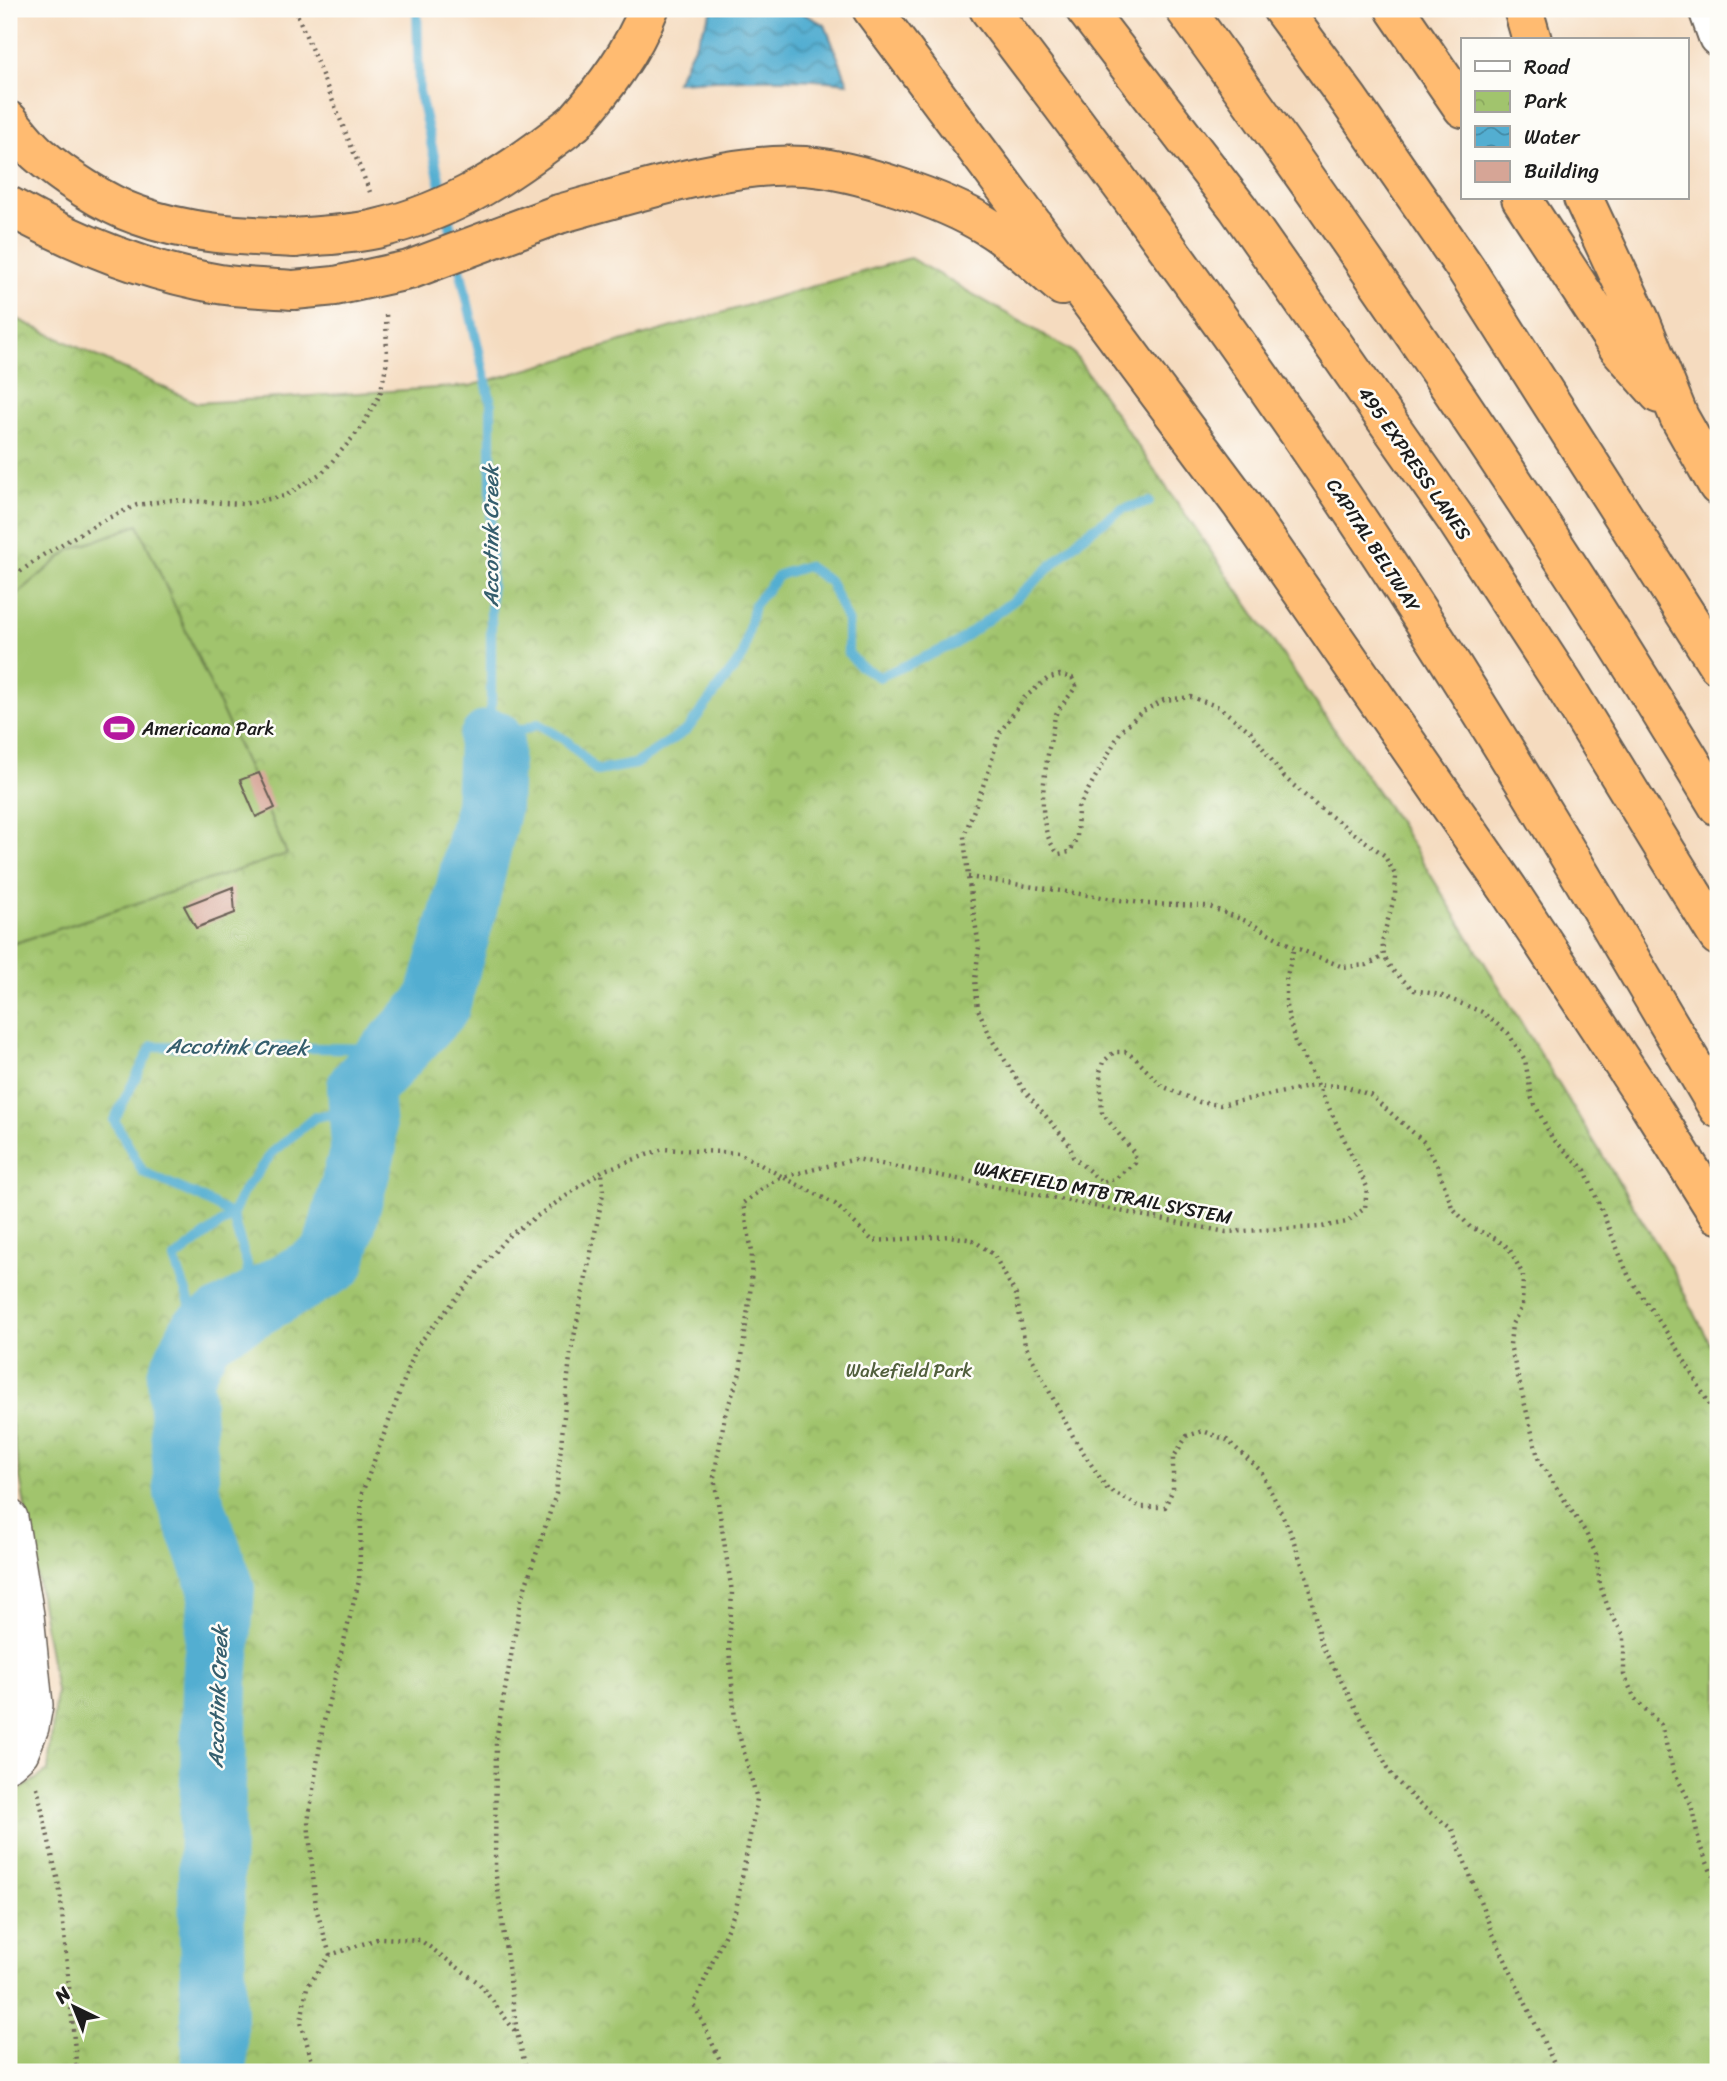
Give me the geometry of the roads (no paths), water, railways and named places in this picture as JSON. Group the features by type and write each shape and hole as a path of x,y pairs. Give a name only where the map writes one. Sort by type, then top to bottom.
{"highway":[{"path":"9,121 37,153 86,188 136,215 185,229 237,236 295,238 374,230 429,213 479,191 575,122 606,86 641,29 649,9"},
{"path":"872,9 1242,505 1508,889 1718,1214"},
{"name":"CAPITAL BELTWAY","path":"989,9 1191,281 1321,466 1449,660 1540,806 1718,1108"},
{"name":"495 EXPRESS LANES","path":"1085,9 1238,208 1455,518 1564,685 1718,936"},
{"path":"1185,9 1394,302 1543,524 1718,806"},
{"path":"1282,9 1349,100 1466,269 1718,665"},
{"path":"1395,9 1461,105"},
{"path":"1523,9 1531,38"},
{"path":"9,205 78,242 122,259 221,284 294,290 335,286 409,270 559,214 670,184 749,169 805,166 867,178 926,197 988,226 1079,301 1128,356 1242,505"},
{"path":"1522,200 1618,346 1679,417"},
{"path":"1584,200 1641,322 1679,417 1718,486"}],"street":[{"path":"1708,9 1718,37"},
{"path":"9,1518 25,1615 34,1705 30,1727 14,1757"}],"water":[{"path":"713,9 795,9 825,25 848,83 783,79 676,82"}],"waterway":[{"path":"417,9 419,91 491,403 491,742 538,724 567,741 597,771 635,764 687,730 743,656 754,605 779,575 807,566 830,582 848,621 848,653 859,665 879,677 955,644 1017,598 1084,535 1122,509 1149,502"},
{"name":"Accotink Creek","path":"215,2072 211,1880 215,1682 222,1589 187,1492 180,1376 201,1334 333,1260 364,1146 360,1088 437,1005 465,905 488,806 491,742"},
{"name":"Accotink Creek","path":"250,1306 247,1264 232,1215 200,1197 143,1172 114,1120 152,1046 396,1049"},
{"name":"Accotink Creek","path":"201,1334 174,1259 232,1215 243,1192 272,1153 315,1117 361,1108"}],"place":[{"name":"Americana Park","path":"119,728"}],"park label":[{"name":"Wakefield Park","path":"909,1370"}]}
